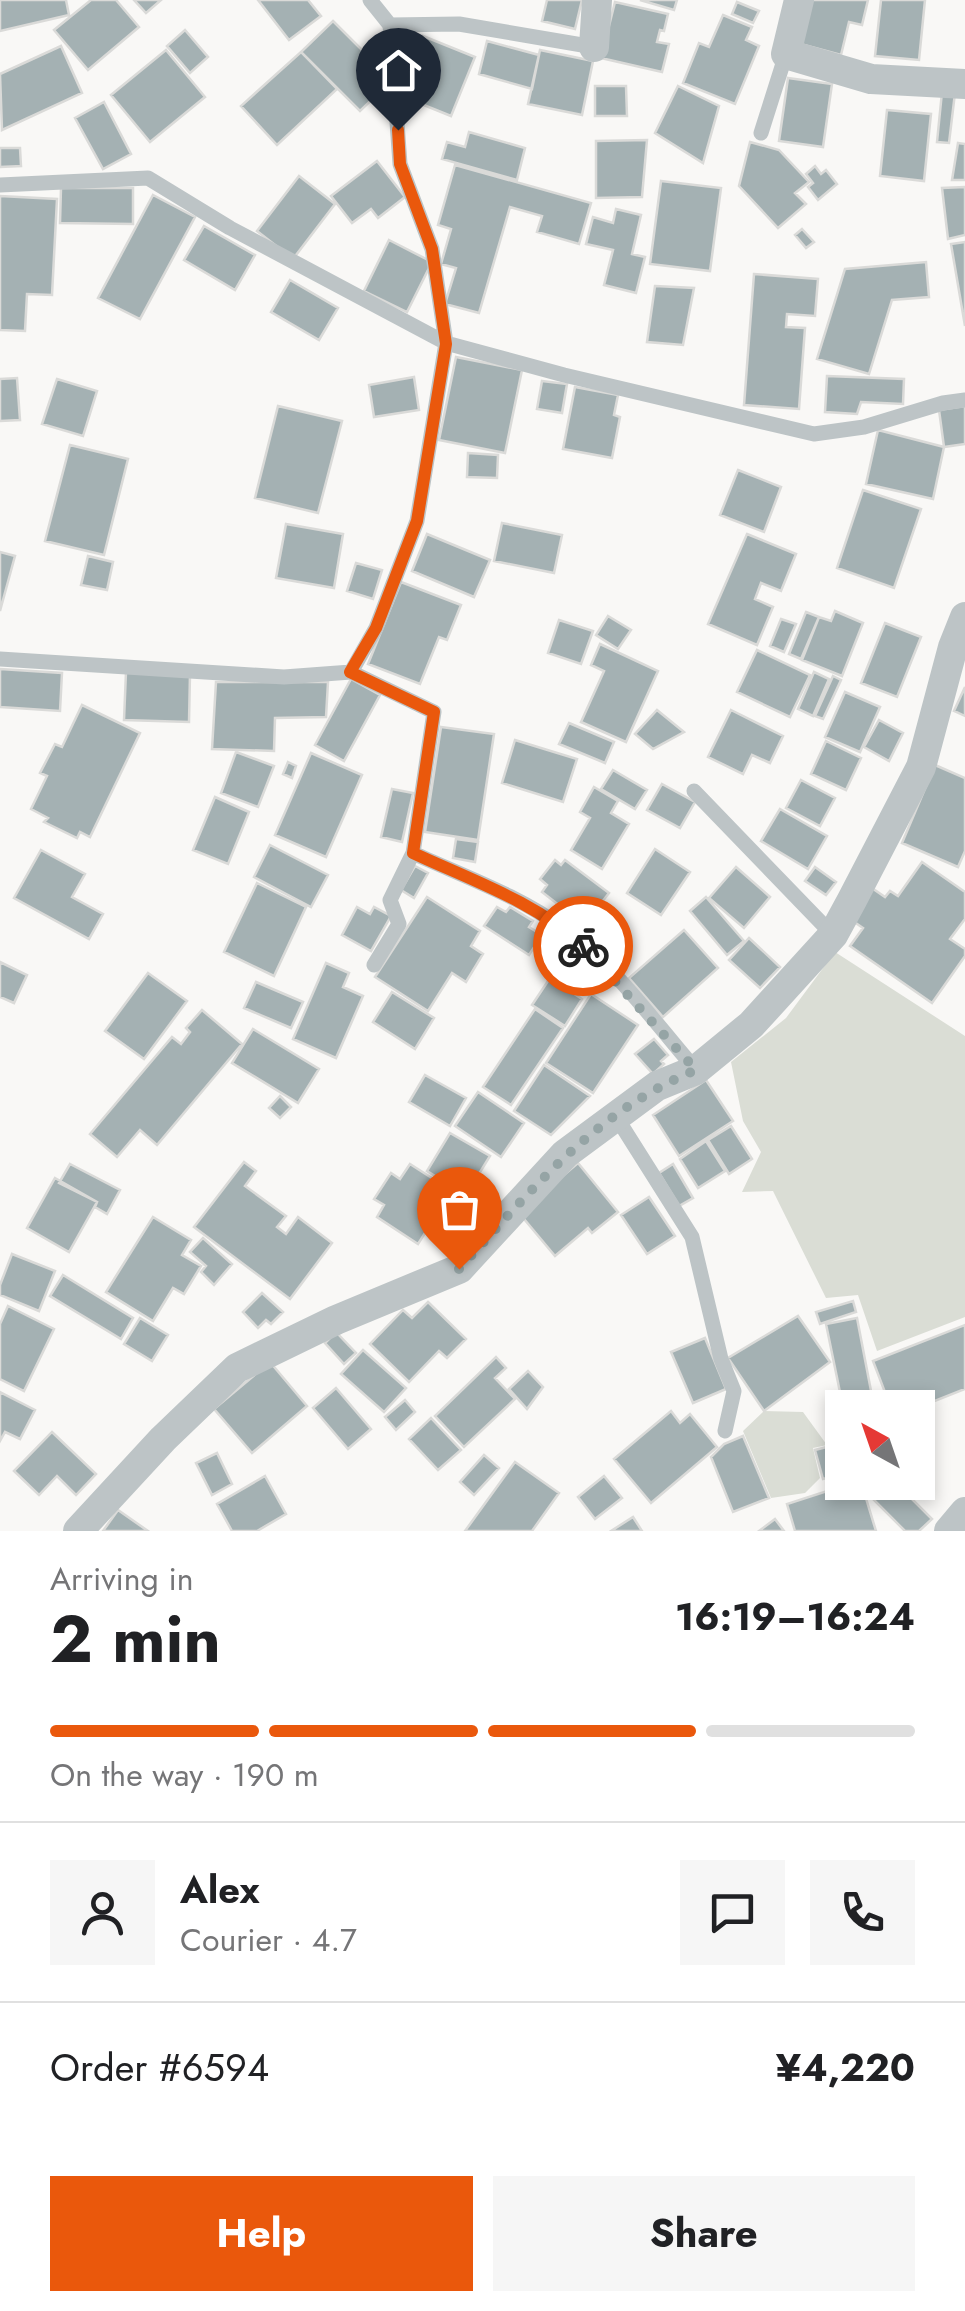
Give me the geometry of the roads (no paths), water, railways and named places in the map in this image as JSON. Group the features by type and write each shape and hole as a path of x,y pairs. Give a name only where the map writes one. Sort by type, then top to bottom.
{"street":[{"path":"594,48 597,0"},
{"path":"799,0 786,54 871,79 965,84"},
{"path":"78,1531 163,1439 238,1368 336,1320 459,1269 565,1154 657,1086 696,1070 752,1025 833,935 921,768 952,647 965,617"},
{"path":"949,1531 965,1512"}],"lane":[{"path":"350,672 376,628 417,521 446,344 432,249 400,164 390,26 370,0"},
{"path":"390,26 459,24 594,48"},
{"path":"762,133 786,54"},
{"path":"0,185 148,178 230,228 446,344 814,434 864,427 965,400"},
{"path":"0,659 284,677 350,672 434,712 413,853 390,900 400,924 374,965"},
{"path":"694,791 833,935"},
{"path":"413,853 528,907 565,930 603,965 696,1070"},
{"path":"616,1115 692,1237 721,1359 734,1390 725,1431"}]}
